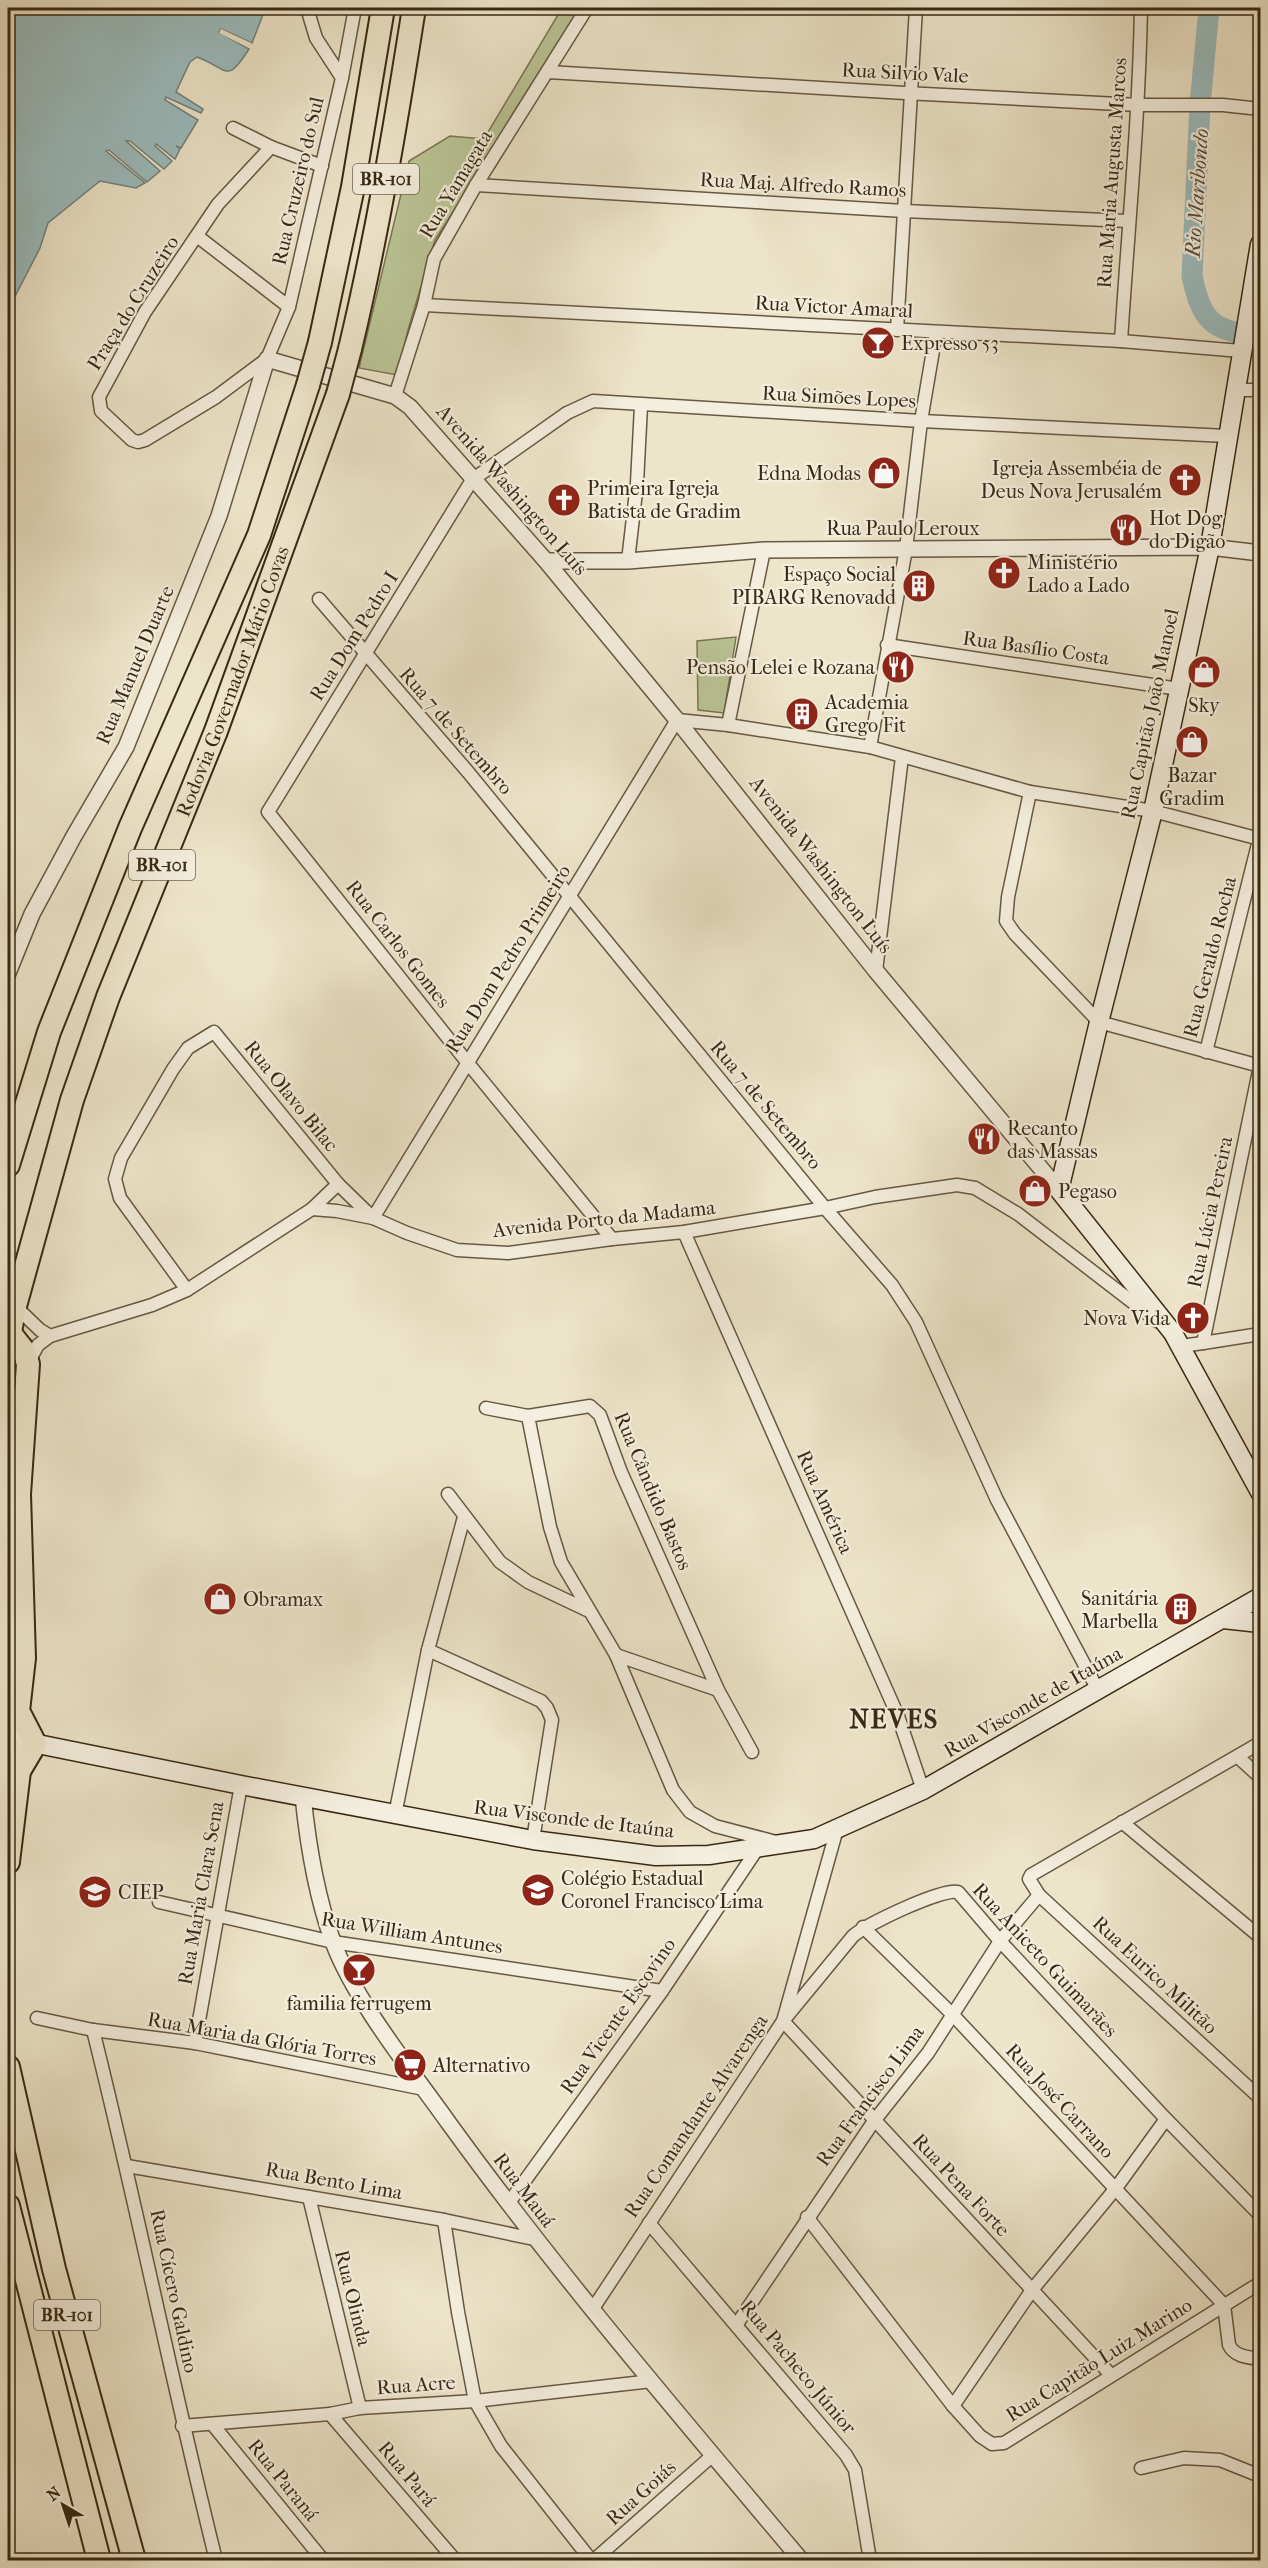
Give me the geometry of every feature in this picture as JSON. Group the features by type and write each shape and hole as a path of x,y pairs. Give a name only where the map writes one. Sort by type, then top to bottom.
{"highway":[{"name":"Rodovia Governador Mário Covas","path":"8,1165 49,1032 130,828 259,535 308,385 320,342 353,187 382,8"},
{"name":"Rodovia Governador Mário Covas","path":"8,1337 72,1100 101,1018 216,731 338,394 369,269 414,8"},
{"path":"8,1337 24,1351 28,1364 19,1494 24,1658 13,1721 35,1744 19,1771 8,1862"},
{"path":"8,1745 19,1771"},
{"name":"BR-101","path":"8,2067 54,2270 134,2560"},
{"name":"BR-101","path":"8,2206 99,2560"}],"main road":[{"name":"Rua Capitão João Manoel","path":"1059,1190 1153,811 1210,547 1244,338 1257,286 1260,243"},
{"name":"Avenida Washington Luís","path":"1059,1190 1177,1339 1260,1492"},
{"name":"Rua Visconde de Itaúna","path":"8,1738 533,1840 656,1856 709,1855 814,1839 923,1790 1099,1692 1260,1598"},
{"path":"1221,1619 1260,1623"}],"street":[{"path":"307,8 316,38 342,78"},
{"name":"Rua Cruzeiro do Sul","path":"267,359 289,307 342,78 355,8"},
{"name":"Rua Yamagata","path":"395,396 424,305 434,259 476,185 587,8"},
{"path":"897,330 916,8"},
{"name":"Rua Maria Augusta Marcos","path":"1121,341 1128,221 1139,105 1141,8"},
{"name":"Rua Silvio Vale","path":"548,72 910,94 1139,105 1223,105 1260,109"},
{"path":"233,128 272,147 322,166"},
{"name":"Praça do Cruzeiro","path":"267,359 216,397 145,440 138,442 132,440 101,411 99,397 135,331 218,204 272,147"},
{"name":"Rua Maj. Alfredo Ramos","path":"476,185 904,211 1128,221"},
{"path":"197,236 289,307"},
{"name":"Rua Victor Amaral","path":"424,305 1121,341 1244,338"},
{"path":"870,747 906,549 921,421 936,333"},
{"name":"Avenida Washington Luís","path":"267,359 395,396 410,407 472,480 546,561 677,720 876,971 1059,1190"},
{"name":"Rua Manuel Duarte","path":"8,973 32,914 126,747 219,516 267,359"},
{"path":"1235,390 1260,390"},
{"name":"Rua Simões Lopes","path":"472,480 582,405 607,400 641,406 1227,436"},
{"path":"628,561 637,483 641,406"},
{"name":"Rua Dom Pedro I","path":"268,812 472,480"},
{"name":"Rua Paulo Leroux","path":"546,561 628,561 764,550 1210,547 1260,553"},
{"path":"728,725 764,550"},
{"name":"Rua 7 de Setembro","path":"319,599 468,772 825,1208 892,1285 916,1322 997,1500 1099,1692"},
{"name":"Rua Basílio Costa","path":"887,645 1179,689"},
{"path":"677,720 728,725 870,747 1030,792 1153,811 1260,838"},
{"name":"Rua Dom Pedro Primeiro","path":"373,1218 677,720"},
{"path":"876,971 902,757"},
{"path":"1030,792 1008,897 1006,921 1015,934 1099,1022 1260,1066"},
{"name":"Rua Carlos Gomes","path":"268,812 467,1062 612,1239"},
{"name":"Rua Geraldo Rocha","path":"1206,1052 1260,838"},
{"name":"Rua Olavo Bilac","path":"187,1290 120,1198 115,1179 121,1158 173,1069 188,1048 214,1032 338,1184"},
{"name":"Rua Lúcia Pereira","path":"1203,1343 1260,1066"},
{"path":"28,1364 38,1345 50,1336 152,1305 187,1290 312,1209 338,1184"},
{"name":"Avenida Porto da Madama","path":"338,1184 373,1218 457,1250 508,1253 684,1232 825,1208 875,1197 957,1185 975,1188 1018,1214 1177,1339"},
{"path":"312,1209 373,1218"},
{"name":"Rua América","path":"684,1232 898,1716 923,1790"},
{"path":"15,1306 40,1330 50,1336"},
{"path":"1177,1339 1203,1343 1260,1334"},
{"name":"Rua Cândido Bastos","path":"528,1416 590,1406 596,1409 621,1472 718,1690 752,1752"},
{"path":"486,1408 528,1416 550,1527 561,1562 587,1610 616,1655 673,1790 690,1812 715,1826 786,1845"},
{"path":"448,1494 464,1518 500,1562 528,1582 587,1610"},
{"path":"395,1815 428,1650 464,1518"},
{"path":"428,1650 541,1701 547,1707 552,1720 533,1840"},
{"path":"616,1655 718,1690"},
{"path":"1260,1743 1122,1822 1260,1937"},
{"path":"1238,1757 1260,1777"},
{"name":"Rua Maria Clara Sena","path":"195,2043 241,1785"},
{"name":"Rua Mauá","path":"303,1796 316,1883 333,1942 352,1980 424,2089 534,2239 801,2560"},
{"name":"Rua Eurico Militão","path":"1122,1822 1031,1875 1030,1882 1039,1894 1260,2098"},
{"name":"Rua Comandante Alvarenga","path":"592,2310 783,2021 837,1829"},
{"name":"Rua Vicente Escovino","path":"508,2204 662,1990 758,1848"},
{"name":"Rua Aniceto Guimarães","path":"783,2021 863,1928 952,1891 964,1896 1000,1941 1166,2119 1260,2215"},
{"name":"Rua Francisco Lima","path":"737,2324 807,2217 874,2121 928,2053 1000,1941 1039,1894"},
{"name":"Rua William Antunes","path":"159,1902 333,1942 662,1990"},
{"name":"Rua José Carrano","path":"863,1928 953,2015 1224,2305"},
{"name":"Rua Maria da Glória Torres","path":"37,2018 93,2030 195,2043 424,2089"},
{"name":"Rua Pena Forte","path":"783,2021 1111,2375"},
{"name":"Rua Cícero Galdino","path":"93,2030 127,2166 182,2426 216,2560"},
{"path":"953,2406 1032,2290 1116,2188 1166,2119"},
{"name":"Rua Bento Lima","path":"127,2166 444,2220 534,2239"},
{"name":"Rua Olinda","path":"309,2197 360,2408"},
{"name":"Rua Capitão Luiz Marino","path":"807,2217 953,2406 980,2436 992,2444 1004,2443 1260,2283"},
{"path":"444,2220 458,2312 476,2401 506,2454 592,2560"},
{"name":"Rua Pacheco Júnior","path":"649,2223 846,2455 855,2470 870,2560"},
{"path":"1224,2305 1229,2345 1232,2351 1238,2355 1260,2359"},
{"name":"Rua Acre","path":"182,2426 330,2414 360,2408 476,2401 652,2381"},
{"name":"Rua Pará","path":"330,2414 455,2560"},
{"name":"Rua Paraná","path":"213,2425 323,2560"},
{"name":"Rua Goiás","path":"592,2560 713,2455"},
{"path":"1141,2468 1184,2458 1220,2460 1260,2476"}],"green space":[{"path":"562,8 579,8 534,86 435,240 397,375 359,368 409,161 450,136 484,139"},
{"path":"736,637 724,713 698,710 697,641"}],"water":[{"path":"8,8 250,8 264,12 252,43 221,29 219,32 249,49 231,71 221,69 197,57 190,62 176,92 203,109 201,113 166,97 165,100 198,120 181,148 176,146 180,149 175,159 156,144 155,146 172,161 164,169 130,141 126,141 160,171 147,182 109,150 106,151 145,183 136,188 100,181 48,223 40,248 8,310"}],"pier":[{"path":"221,29 251,43 250,45 239,40 250,46 249,48 219,33"}],"waterway":[{"name":"Rio Maribondo","path":"1209,8 1200,105 1192,276 1200,304 1212,322 1231,331 1260,336"}],"place":[{"name":"Expresso 53","path":"878,343"},
{"name":"Edna Modas","path":"884,473"},
{"name":"Igreja Assembéia de Deus Nova Jerusalém","path":"1185,480"},
{"name":"Primeira Igreja Batista de Gradim","path":"564,500"},
{"name":"Hot Dog do Digão","path":"1126,530"},
{"name":"Ministério Lado a Lado","path":"1004,573"},
{"name":"Espaço Social PIBARG Renovadd","path":"919,586"},
{"name":"Pensão Lelei e Rozana","path":"898,667"},
{"name":"Sky","path":"1204,672"},
{"name":"Academia Grego Fit","path":"802,714"},
{"name":"Bazar Gradim","path":"1192,742"},
{"name":"Recanto das Massas","path":"984,1139"},
{"name":"Pegaso","path":"1035,1191"},
{"name":"Nova Vida","path":"1193,1318"},
{"name":"Obramax","path":"220,1599"},
{"name":"Sanitária Marbella","path":"1181,1609"},
{"name":"Colégio Estadual Coronel Francisco Lima","path":"538,1890"},
{"name":"CIEP","path":"95,1892"},
{"name":"familia ferrugem","path":"359,1970"},
{"name":"Alternativo","path":"410,2065"}],"district":[{"name":"NEVES","path":"894,1719"}]}
